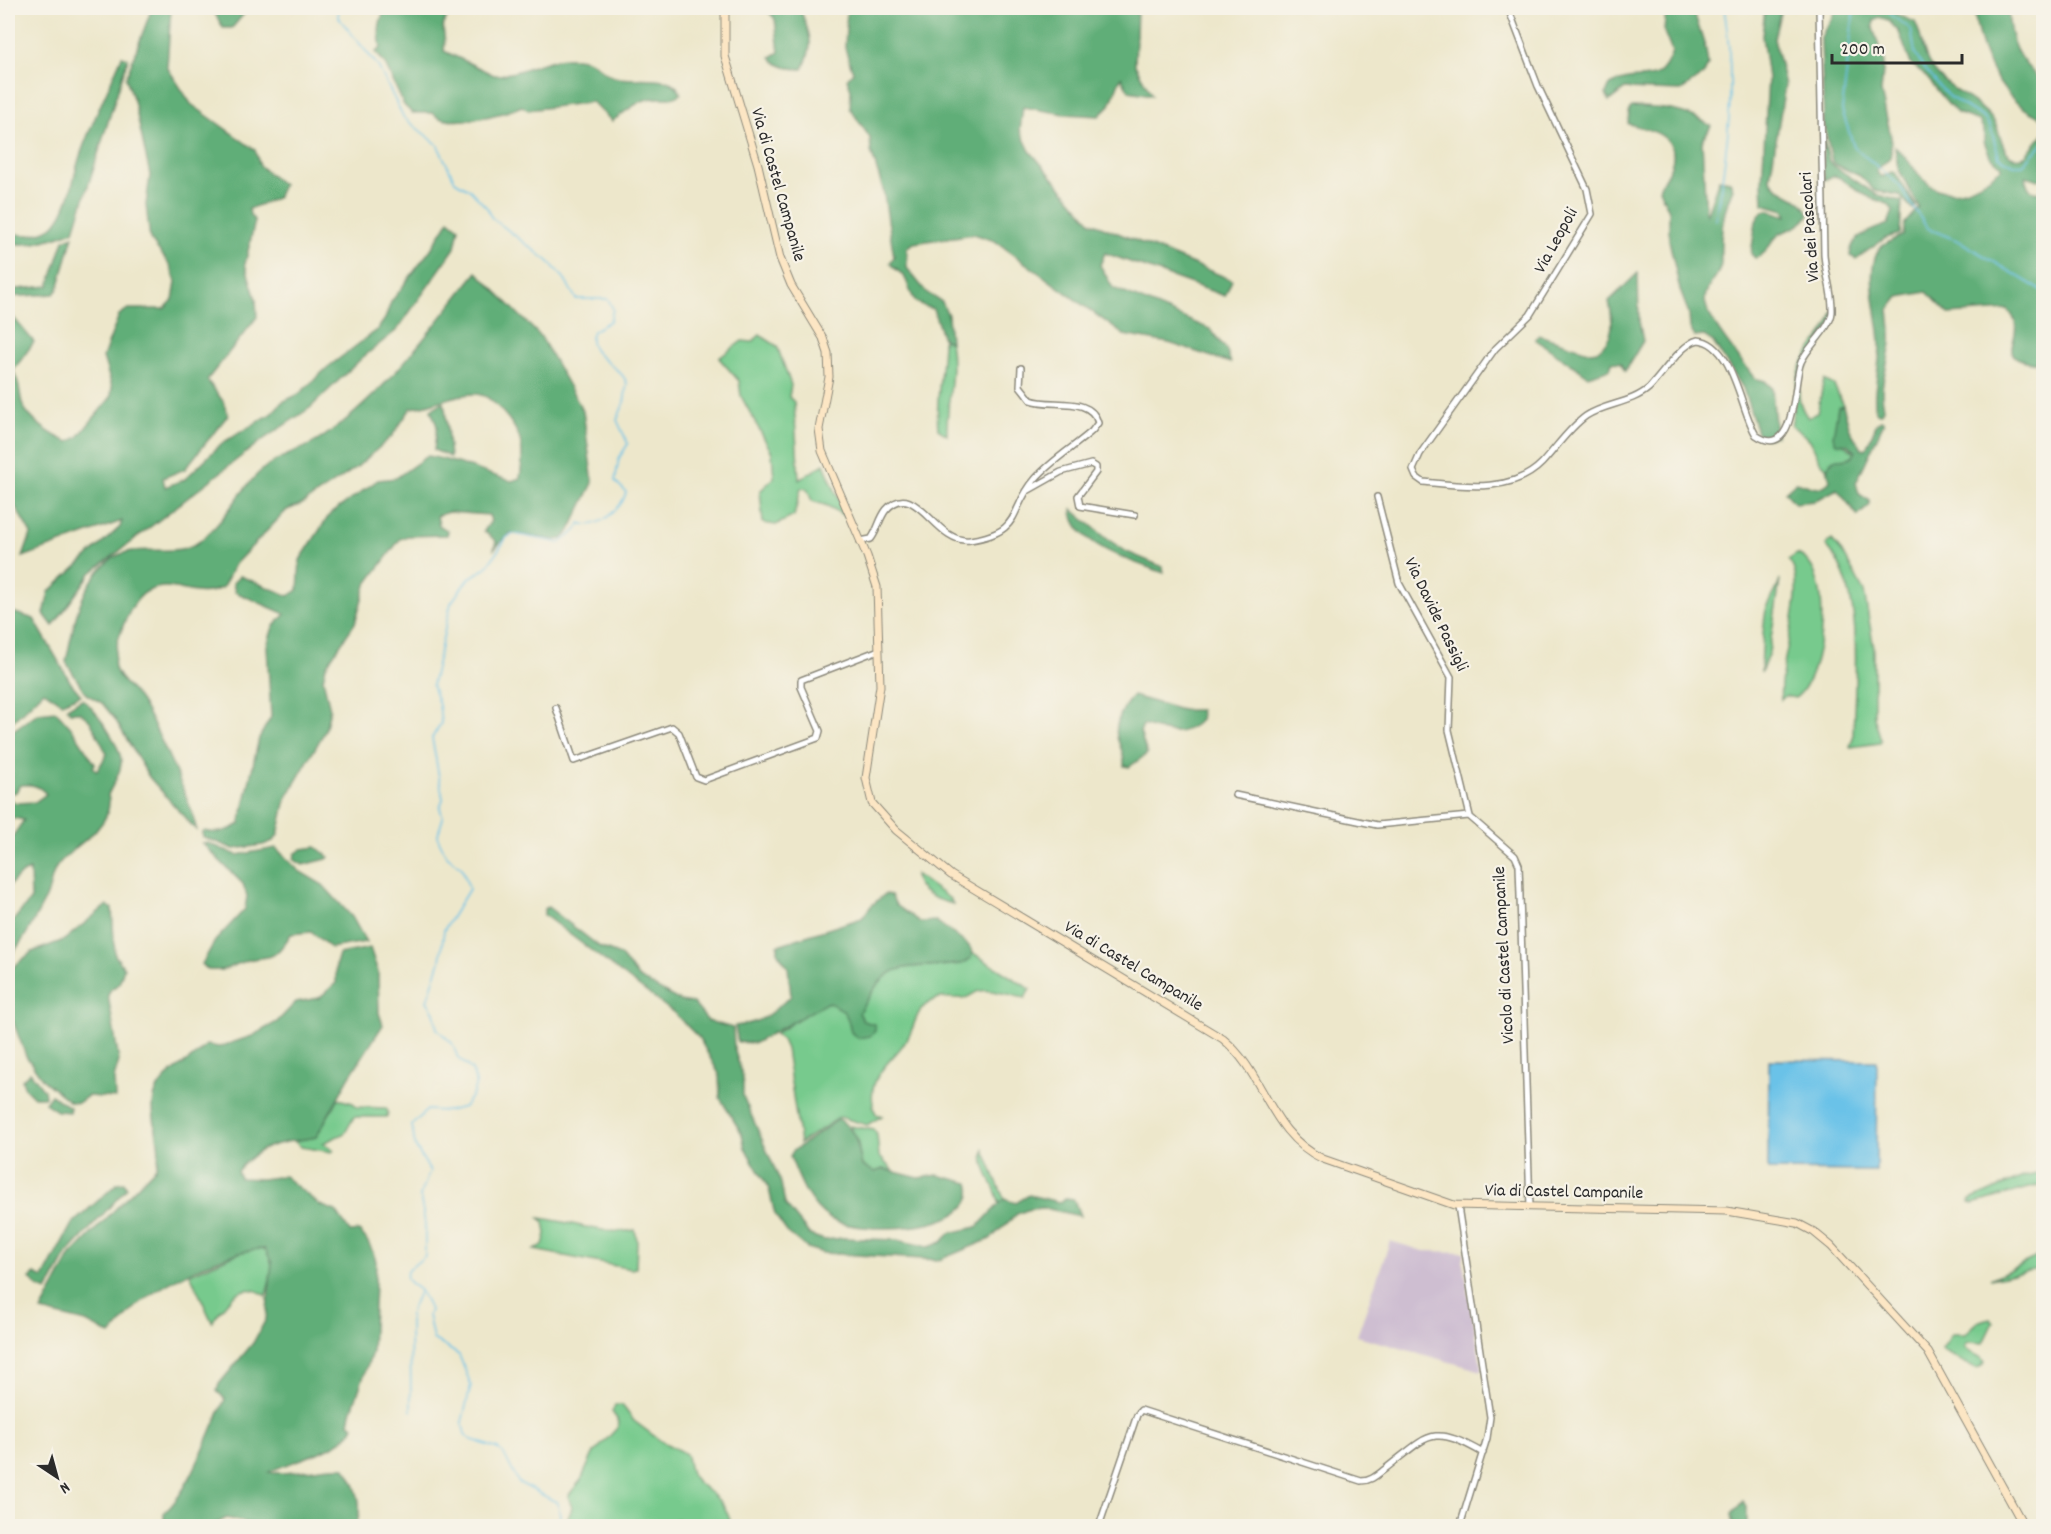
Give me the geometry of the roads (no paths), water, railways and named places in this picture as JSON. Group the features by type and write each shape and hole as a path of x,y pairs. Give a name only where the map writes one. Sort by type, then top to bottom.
{"street":[{"name":"Via di Castel Campanile","path":"725,8 723,42 726,61 761,174 780,258 792,285 824,339 829,355 829,380 820,425 822,451 860,541 877,590 879,694 866,780 873,806 888,822 959,881 1223,1039 1241,1058 1288,1135 1303,1149 1439,1202 1458,1206 1719,1210 1787,1220 1811,1230 1832,1246 1924,1346 2010,1496 2024,1527"},
{"name":"Via Leopoli","path":"1456,400 1497,345 1530,315 1592,214 1587,189 1541,93 1508,8"},
{"name":"Via dei Pascolari","path":"1456,400 1414,465 1414,475 1421,481 1488,486 1524,476 1540,466 1581,420 1596,410 1642,393 1687,346 1698,340 1709,343 1718,352 1739,389 1756,435 1769,440 1784,431 1793,412 1801,362 1828,325 1832,315 1825,267 1819,8"},
{"path":"860,541 872,539 886,511 903,501 916,504 940,528 955,539 972,539 996,533 1011,523 1026,493 1042,472 1092,431 1098,423 1092,411 1086,407 1031,399 1021,388 1021,368"},
{"path":"1026,493 1053,476 1091,464 1096,467 1096,472 1078,496 1080,506 1135,515"},
{"name":"Via Davide Passigli","path":"1377,496 1396,576 1450,674 1452,686 1449,730 1470,816"},
{"path":"556,708 574,761 672,727 679,732 696,777 704,780 818,738 820,731 801,687 801,680 879,650"},
{"path":"1235,795 1377,825 1470,816"},
{"name":"Vicolo di Castel Campanile","path":"1470,816 1514,855 1519,865 1530,1207"},
{"path":"1458,1206 1489,1397 1490,1423 1460,1527"},
{"path":"1099,1527 1137,1415 1141,1410 1361,1481 1372,1479 1421,1441 1436,1436 1454,1437 1483,1453"}],"water":[{"path":"1769,1060 1877,1061 1876,1171 1768,1170"}],"waterway":[{"path":"339,8 338,17 378,66 404,118 437,144 455,181 470,190 488,209 491,217 548,261 564,278 576,299 608,299 613,309 610,321 593,331 591,340 597,353 624,377 627,384 624,403 617,420 628,444 619,458 615,481 626,492 620,505 601,521 587,525 580,523 576,531 560,543 514,534 507,537 487,567 468,579 451,603 432,685 439,705 441,723 432,738 443,799 440,808 443,818 438,834 439,841 447,856 462,868 469,889 444,930 440,961 427,1001 434,1012 437,1029 452,1043 458,1058 472,1070 476,1083 473,1094 464,1107 448,1111 427,1110 412,1125 415,1146 430,1171 420,1196 425,1223 425,1256 407,1271 406,1275 410,1283 425,1298 430,1310 428,1315 433,1339 459,1355 471,1385 462,1422 465,1434 470,1439 498,1449 504,1454 518,1482 558,1503 560,1516 556,1526"},
{"path":"1715,220 1724,167 1729,114 1730,61 1724,8"},
{"path":"1854,8 1842,110 1854,147 1899,185 1927,228 1961,242 2044,292"},
{"path":"1887,8 1892,16 1911,29 1915,53 1920,63 1948,96 1984,118 1990,126 1999,157 2014,165 2023,165 2044,142"},
{"path":"411,1311 420,1290"},
{"path":"410,1314 411,1411"}]}
